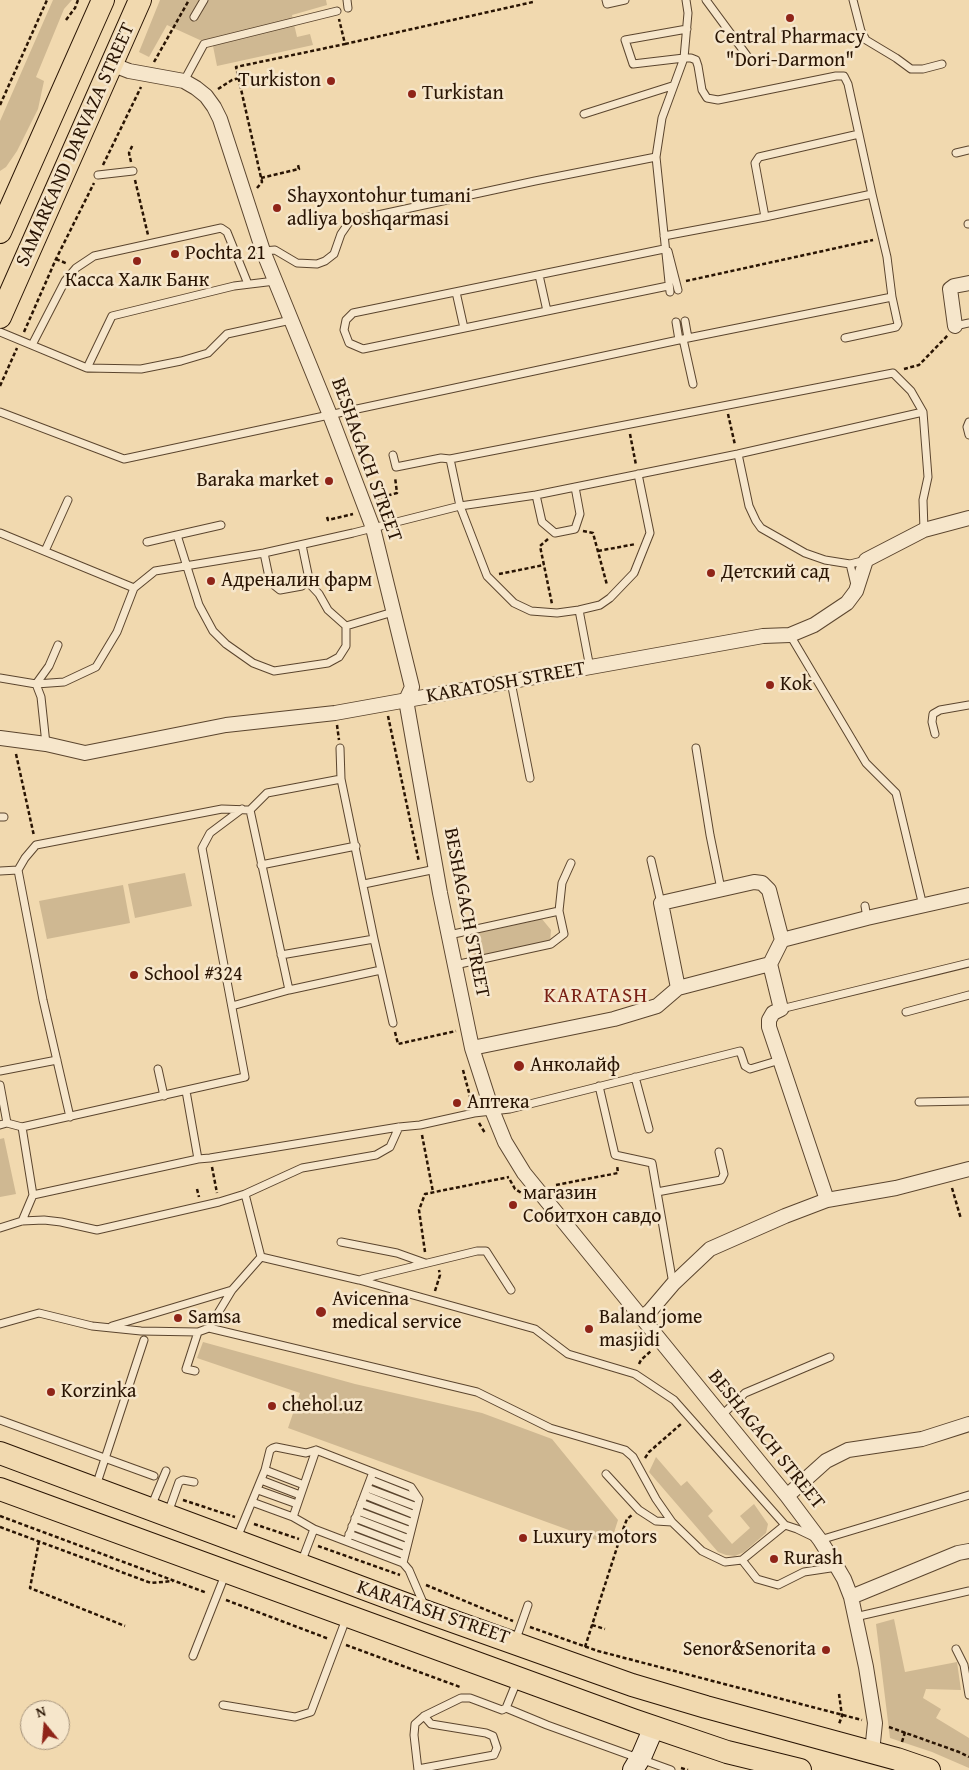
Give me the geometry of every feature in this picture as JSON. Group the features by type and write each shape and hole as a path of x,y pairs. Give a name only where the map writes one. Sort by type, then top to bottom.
{"main road":[{"name":"SAMARKAND DARVAZA STREET","path":"0,232 13,192 103,0"},
{"name":"SAMARKAND DARVAZA STREET","path":"0,318 140,0"},
{"name":"KARATASH STREET","path":"0,1453 95,1489 164,1507 236,1541 427,1612 518,1633 662,1694 869,1761"},
{"name":"KARATASH STREET","path":"0,1489 226,1573 654,1727 727,1752 789,1769"},
{"path":"654,1727 662,1694"},
{"path":"869,1761 929,1770"}],"street":[{"name":"BESHAGACH STREET","path":"111,64 129,71 184,82 206,96 214,107 220,119 262,251 364,502 373,528 412,687 406,700 436,870 472,1048 492,1110 505,1142 524,1173 787,1496 820,1540 837,1567 851,1597 872,1703 875,1723 869,1761"},
{"path":"962,324 950,289 954,286 969,283"},
{"path":"866,560 924,530 969,518"},
{"name":"KARATOSH STREET","path":"6,739 46,744 85,753 226,725 335,713 763,636 790,636 814,625 847,603 856,591 866,560"},
{"path":"678,988 661,903 754,882 762,883 769,890 782,940 770,964 781,1009 773,1013 769,1020 769,1027 827,1200"},
{"path":"782,940 866,912 923,906 969,896"},
{"path":"472,1048 614,1019 657,1006 678,988 770,964"},
{"path":"641,1318 710,1249 827,1200 896,1188 969,1169"},
{"path":"787,1496 826,1461 848,1450 922,1439 969,1424"},
{"path":"851,1597 958,1553 969,1551"},
{"path":"636,1764 654,1727"}],"lane":[{"path":"194,17 204,0"},
{"path":"347,0 348,8"},
{"path":"606,0 607,4 625,0"},
{"path":"664,249 353,314 346,320 344,330 349,343 363,348 547,310 669,289 656,157 662,118 672,86 684,58 688,13 686,0"},
{"path":"706,0 748,57"},
{"path":"853,0 860,31 866,40 911,68 923,69 942,64"},
{"path":"184,82 204,44 337,11"},
{"path":"687,29 626,40 633,64 684,58 696,60 702,90 707,98 718,100 844,76 848,84 882,238 898,324 896,327 845,338"},
{"path":"584,114 672,86"},
{"path":"765,217 755,163 759,158 859,134"},
{"path":"956,153 969,150"},
{"path":"262,251 274,250 297,263 317,264 326,261 334,254 341,234 350,221 656,157"},
{"path":"98,175 133,171"},
{"path":"664,236 872,194"},
{"path":"32,345 65,281 76,268 94,256 221,228 227,232 248,284"},
{"path":"664,236 678,287"},
{"path":"539,275 547,310"},
{"path":"87,368 112,316 248,284 275,281"},
{"path":"456,292 464,328"},
{"path":"0,412 124,459 683,339 892,297"},
{"path":"0,332 87,368 141,369 181,361 208,353 227,334 290,320"},
{"path":"683,339 685,321"},
{"path":"676,322 683,339 693,384"},
{"path":"393,455 396,466 441,458 450,459 893,372 911,391 923,412 928,477 923,500 924,530"},
{"path":"0,678 36,684 64,682 96,667 116,632 134,588 155,571 187,564 264,553 460,506 536,495 738,454 923,412"},
{"path":"969,422 967,427 969,435"},
{"path":"738,454 749,506 756,521 762,528 805,553 825,560 850,564 866,560"},
{"path":"450,459 460,506 487,576 514,603 531,611 554,613 600,605 610,598 634,573 650,533 638,474"},
{"path":"536,495 542,522 555,533 574,529 580,514 575,487"},
{"path":"45,551 68,500"},
{"path":"147,542 221,525"},
{"path":"0,533 134,588"},
{"path":"177,535 199,605 213,632 226,644 253,663 274,671 328,663 339,657 346,646 346,626 328,610 319,594 305,579"},
{"path":"264,553 270,582 280,590 302,586 308,574 302,545"},
{"path":"850,564 856,591"},
{"path":"579,610 590,668"},
{"path":"346,626 393,612"},
{"path":"790,636 866,763 896,793 923,906"},
{"path":"36,684 49,666 58,645"},
{"path":"511,682 530,778"},
{"path":"36,684 41,697 46,744"},
{"path":"935,734 932,722 933,714 940,710 969,704"},
{"path":"340,748 341,779 364,884 380,970 393,1023"},
{"path":"696,748 721,889"},
{"path":"250,810 266,793 341,779"},
{"path":"70,1117 43,1000 18,870 25,858 36,845 222,809 250,810"},
{"path":"0,1085 4,1124 22,1127 245,1077 202,848 210,833 242,809"},
{"path":"250,810 289,990"},
{"path":"261,865 356,846"},
{"path":"651,860 661,903"},
{"path":"455,965 551,944 564,934 559,911 562,883 571,863"},
{"path":"0,871 18,870"},
{"path":"364,884 436,870"},
{"path":"449,934 559,911"},
{"path":"281,955 374,939"},
{"path":"781,1009 969,963"},
{"path":"232,1006 289,990 380,970"},
{"path":"906,1012 969,995"},
{"path":"33,1195 198,1158 210,1158 399,1126 420,1125 510,1108 740,1051 744,1066 750,1069 780,1060"},
{"path":"0,1070 57,1060"},
{"path":"158,1069 164,1096"},
{"path":"635,1078 649,1129"},
{"path":"599,1086 615,1155 652,1162 673,1284"},
{"path":"186,1091 198,1158"},
{"path":"919,1102 969,1101"},
{"path":"0,1228 22,1221 44,1220 96,1230 219,1202 245,1194 302,1168 376,1155 390,1146 399,1126"},
{"path":"22,1127 33,1195 22,1221"},
{"path":"657,1192 721,1180 724,1174 719,1152"},
{"path":"245,1194 262,1257"},
{"path":"341,1242 397,1253 427,1264"},
{"path":"359,1280 476,1251 486,1251 511,1290"},
{"path":"262,1257 359,1280 535,1329 568,1354 635,1374 674,1400 785,1526 797,1528 820,1540 969,1495"},
{"path":"209,1328 232,1290 262,1257"},
{"path":"109,1327 232,1290"},
{"path":"0,1324 39,1313 92,1326 141,1331 198,1332 209,1328 477,1392 550,1428 624,1450 632,1457 656,1499 672,1522 702,1551 725,1562 742,1560 785,1526"},
{"path":"195,1371 186,1368 198,1332"},
{"path":"95,1489 144,1340"},
{"path":"721,1416 746,1393 830,1357"},
{"path":"0,1420 154,1476"},
{"path":"236,1541 258,1490 270,1450 276,1447 306,1454 316,1450 411,1487 419,1499 403,1563"},
{"path":"293,1517 316,1450"},
{"path":"265,1470 304,1485"},
{"path":"164,1507 166,1471"},
{"path":"348,1538 373,1472"},
{"path":"606,1474 639,1510 656,1521 672,1522"},
{"path":"164,1507 179,1482 183,1480 194,1482"},
{"path":"261,1480 300,1495"},
{"path":"371,1480 419,1499"},
{"path":"368,1488 417,1507"},
{"path":"258,1490 297,1504"},
{"path":"364,1496 415,1515"},
{"path":"252,1502 293,1517 314,1529 405,1555"},
{"path":"362,1503 413,1523"},
{"path":"358,1511 411,1531"},
{"path":"355,1518 409,1539"},
{"path":"352,1526 407,1547"},
{"path":"300,1566 314,1529"},
{"path":"348,1538 403,1563 409,1570 427,1612"},
{"path":"742,1560 757,1579 778,1585 804,1572 837,1567"},
{"path":"193,1656 226,1573"},
{"path":"854,1617 969,1592"},
{"path":"518,1633 528,1605"},
{"path":"223,1705 295,1717 311,1712 347,1616"},
{"path":"956,1650 967,1668 969,1695"},
{"path":"506,1708 518,1678"},
{"path":"424,1716 432,1724 486,1732 493,1736 497,1748 494,1754 418,1770 414,1735 415,1724 424,1716 461,1698 470,1698 502,1710 506,1708 636,1764 671,1770"}],"path":[{"path":"0,106 47,0"},
{"path":"66,20 75,8 78,0"},
{"path":"152,66 188,0"},
{"path":"245,200 262,182 236,67 534,2 533,0"},
{"path":"337,11 345,44"},
{"path":"232,80 239,78"},
{"path":"0,386 56,259 141,88"},
{"path":"133,144 129,153 150,244"},
{"path":"261,178 299,169 298,165"},
{"path":"678,287 882,238"},
{"path":"893,372 919,365 962,324"},
{"path":"725,405 738,454"},
{"path":"628,424 638,474"},
{"path":"364,502 397,493 394,480 396,466"},
{"path":"327,517 328,520 348,515"},
{"path":"574,529 593,532 610,598"},
{"path":"554,613 540,546 555,533"},
{"path":"598,551 648,541"},
{"path":"487,576 544,565"},
{"path":"335,713 340,748"},
{"path":"6,739 36,845"},
{"path":"393,1023 398,1044 468,1029"},
{"path":"420,1125 433,1192"},
{"path":"556,1185 618,1172 615,1155"},
{"path":"210,1158 215,1183"},
{"path":"948,1174 961,1220"},
{"path":"427,1264 418,1210 425,1194 509,1177"},
{"path":"514,1196 515,1189"},
{"path":"432,1300 440,1275"},
{"path":"641,1360 650,1352"},
{"path":"638,1468 649,1452 689,1417"},
{"path":"164,1507 244,1520 309,1543 412,1580 518,1633 585,1647 673,1672 867,1721"},
{"path":"0,1516 5,1518"},
{"path":"0,1527 151,1583 176,1581"},
{"path":"585,1647 621,1535"},
{"path":"39,1542 30,1588 125,1626"},
{"path":"592,1624 604,1628"},
{"path":"839,1694 842,1716 839,1724"},
{"path":"886,1726 969,1757"},
{"path":"902,1742 906,1732"}],"shaded area":[{"path":"53,0 72,0 64,9 36,77 44,81 38,109 17,151 6,167 0,171 0,121"},
{"path":"160,0 326,0 327,5 292,15 297,37 310,34 313,45 217,66 213,46 167,25 149,57 139,52"},
{"path":"185,873 192,906 135,918 128,884"},
{"path":"123,885 130,923 47,939 39,901"},
{"path":"542,919 551,930 550,944 475,960 469,935"},
{"path":"4,1138 16,1194 0,1197 0,1139"},
{"path":"203,1342 355,1384 482,1413 552,1439 618,1520 610,1545 288,1428 300,1393 197,1358"},
{"path":"656,1457 681,1486 687,1481 713,1511 708,1516 732,1544 750,1528 740,1516 754,1504 768,1524 766,1533 744,1552 735,1556 718,1552 649,1472"},
{"path":"894,1619 905,1672 957,1662 961,1690 926,1689 923,1698 941,1709 936,1718 969,1738 969,1768 932,1752 890,1738 876,1624"}],"place":[{"name":"Central Pharmacy \"Dori-Darmon\"","path":"790,18"},
{"name":"Turkiston","path":"331,81"},
{"name":"Turkistan","path":"412,94"},
{"name":"Shayxontohur tumani adliya boshqarmasi","path":"277,208"},
{"name":"Pochta 21","path":"175,254"},
{"name":"Касса Халк Банк","path":"137,261"},
{"name":"Baraka market","path":"329,481"},
{"name":"Детский сад","path":"711,573"},
{"name":"Адреналин фарм","path":"211,581"},
{"name":"Kok","path":"770,685"},
{"name":"School #324","path":"134,975"},
{"name":"Анколайф","path":"519,1066"},
{"name":"Аптека","path":"457,1103"},
{"name":"магазин Собитхон савдо","path":"513,1205"},
{"name":"Avicenna medical service","path":"321,1312"},
{"name":"Samsa","path":"178,1318"},
{"name":"Baland jome masjidi","path":"589,1329"},
{"name":"Korzinka","path":"51,1392"},
{"name":"chehol.uz","path":"272,1406"},
{"name":"Luxury motors","path":"523,1538"},
{"name":"Rurash","path":"774,1559"},
{"name":"Senor&Senorita","path":"826,1650"}],"district":[{"name":"KARATASH","path":"596,997"}]}
